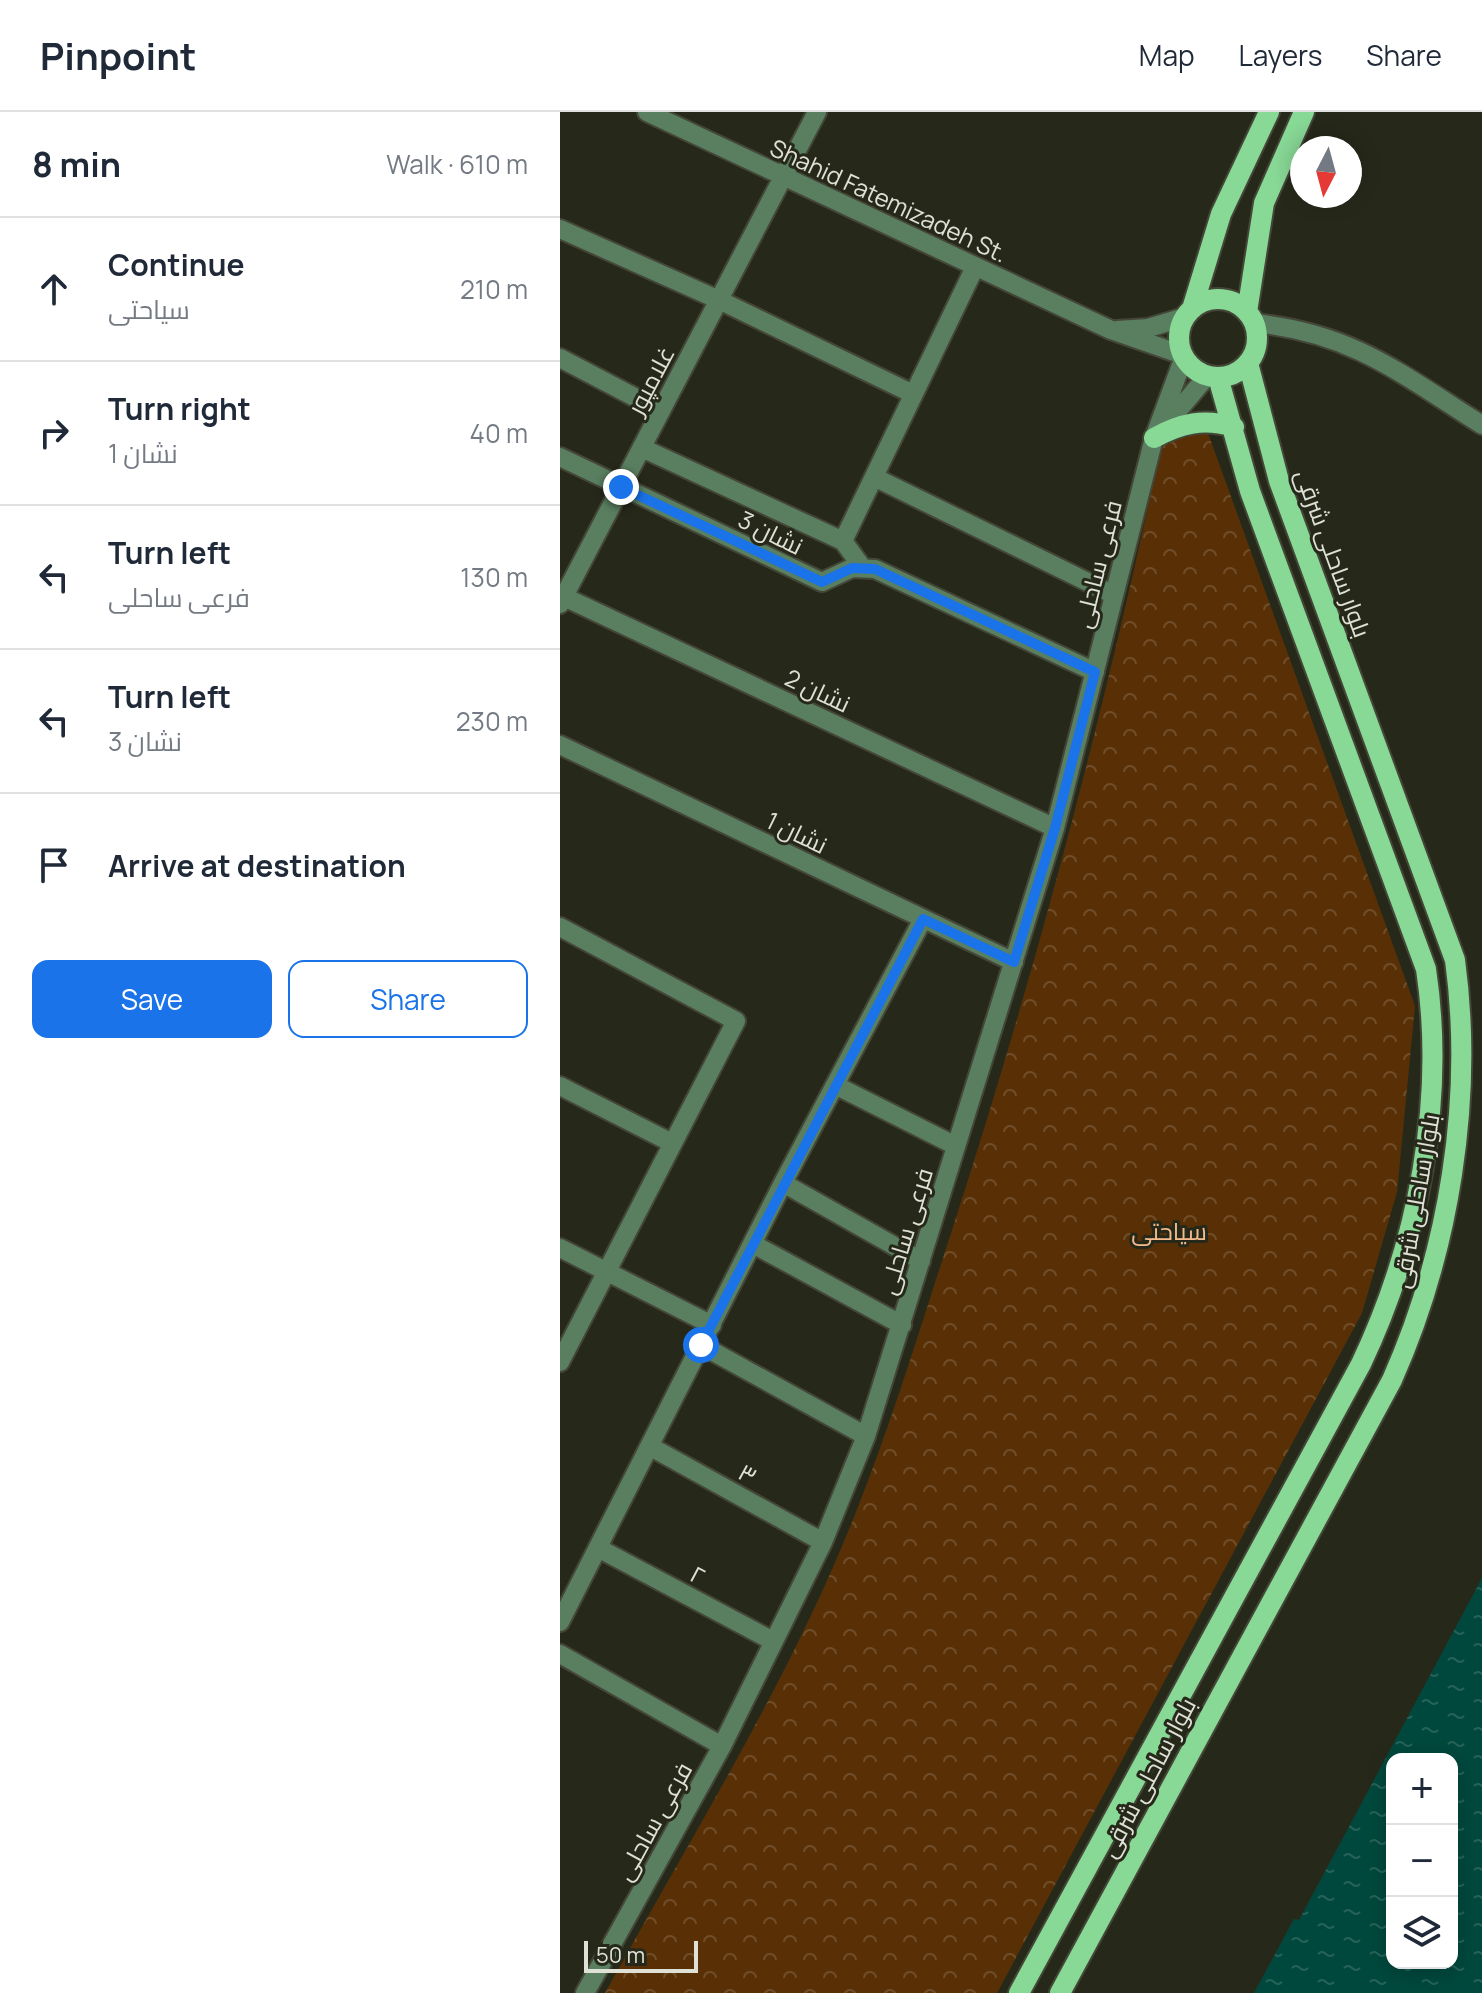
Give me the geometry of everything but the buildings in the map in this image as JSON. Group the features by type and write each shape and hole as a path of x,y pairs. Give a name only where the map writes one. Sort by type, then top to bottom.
{"main road":[{"path":"1269,112 1221,214 1179,342 1184,356 1213,376 1229,375 1248,363 1257,337 1251,317 1264,203 1304,112"},
{"path":"1188,313 1202,302 1226,300 1251,317"},
{"name":"بلوار ساحلی شرقی","path":"1060,1993 1392,1380 1418,1321 1435,1258 1460,1095 1463,1020 1455,960 1279,481 1248,363"},
{"name":"بلوار ساحلی شرقی","path":"1019,1993 1388,1309 1405,1251 1431,1093 1434,1022 1426,969 1250,491 1234,427 1213,376"},
{"path":"1154,438 1174,427 1194,422 1213,421 1234,427"}],"street":[{"name":"Shahid Fatemizadeh St.","path":"647,112 1111,330 1184,356"},
{"name":"غلامپور","path":"561,599 817,112"},
{"path":"560,229 719,300 913,394"},
{"path":"843,541 975,267"},
{"path":"1111,330 1148,328 1188,313"},
{"path":"1251,317 1360,348 1482,425"},
{"name":"فرعی ساحلی","path":"585,1993 722,1746 823,1542 866,1436 1055,828 1154,438 1184,356"},
{"path":"560,358 661,411"},
{"name":"فرعی ساحلی","path":"1154,438 1213,376"},
{"path":"642,448 843,541 862,567 875,569 1095,672"},
{"name":"نشان 3","path":"560,457 822,582 862,567"},
{"path":"874,477 1114,595"},
{"name":"نشان 2","path":"561,599 1055,828"},
{"name":"نشان 1","path":"560,745 1014,962"},
{"path":"560,1622 600,1549 783,1183 923,919"},
{"path":"560,927 735,1017 736,1026 672,1143 560,1362"},
{"path":"835,1085 956,1146"},
{"path":"560,1086 672,1143"},
{"path":"783,1183 921,1261"},
{"path":"753,1244 902,1325"},
{"path":"560,1248 712,1325"},
{"path":"701,1345 866,1436"},
{"name":"۳","path":"651,1447 823,1542"},
{"name":"۲","path":"600,1549 773,1641"},
{"path":"560,1654 722,1746"}],"green space":[{"name":"سیاحتی","path":"1208,433 1415,1006 1397,1192 1362,1313 997,1993 605,1993 771,1696 830,1574 870,1477 984,1129 1042,933 1094,736 1163,437"}],"water":[{"path":"1482,1578 1482,1993 1254,1993 1294,1919 1299,1920 1386,1757 1386,1969 1458,1969 1458,1753 1388,1753"}],"route":[{"path":"621,487 822,582 852,568 875,569 1095,672 1055,828 1014,962 923,919 701,1345"}]}
